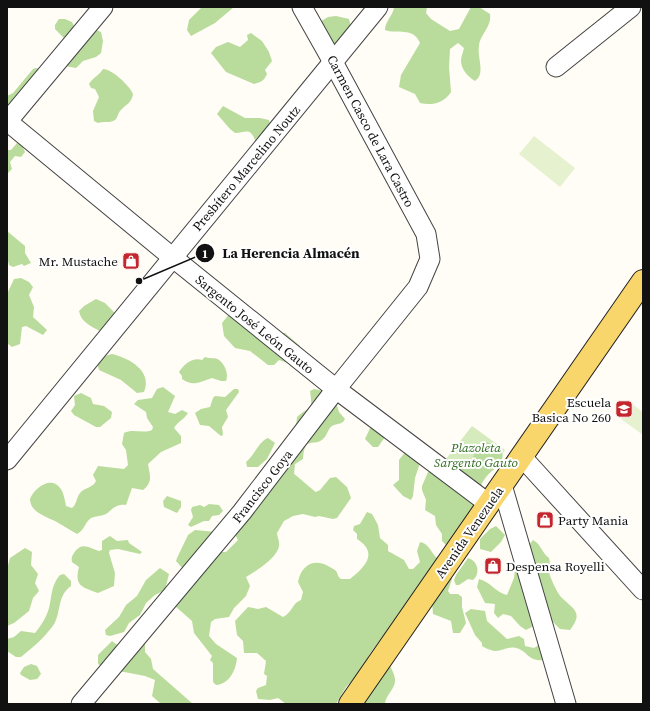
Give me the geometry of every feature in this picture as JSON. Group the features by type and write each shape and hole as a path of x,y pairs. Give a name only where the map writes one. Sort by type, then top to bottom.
{"main road":[{"name":"Avenida Venezuela","path":"350,704 643,281"}],"street":[{"path":"7,121 103,7"},
{"name":"Carmen Casco de Lara Castro","path":"302,7 334,62 426,234 430,259"},
{"name":"Presbítero Marcelino Noutz","path":"7,460 378,7"},
{"path":"556,67 631,7"},
{"name":"Sargento José León Gauto","path":"7,121 172,257 336,389 489,504"},
{"name":"Francisco Goya","path":"81,704 242,512 336,389 418,287 430,259"},
{"path":"522,457 643,590"},
{"path":"502,485 566,704"}],"green space":[{"path":"202,7 234,7 215,23 191,36 187,30 189,20"},
{"path":"394,7 427,7 426,13 431,19 450,31 459,29 471,7 479,7 490,14 488,27 481,38 479,46 481,70 478,78 475,81 467,75 464,70 461,61 464,48 458,43 450,49 449,67 451,92 445,99 433,104 420,103 415,94 399,87 401,75 420,43 413,34 385,30 386,24"},
{"path":"336,16 349,19 351,27 326,61 319,59 318,23 328,17"},
{"path":"59,19 65,19 72,22 74,26 71,32 94,29 101,32 103,41 101,53 96,57 83,61 76,68 65,66 64,38 55,29 55,25"},
{"path":"251,33 262,41 269,52 272,61 265,70 267,74 265,78 254,84 226,72 211,53 216,47 228,42 240,47 248,40 247,35"},
{"path":"33,69 41,69 7,117 7,96 13,93"},
{"path":"103,69 120,78 133,94 130,102 120,111 115,120 111,122 98,123 94,121 93,111 99,97 95,89 91,88 89,84"},
{"path":"223,106 245,118 260,118 269,120 270,124 255,140 249,132 235,133 217,114"},
{"path":"534,136 575,168 560,187 519,154"},
{"path":"17,143 21,143 25,152 21,157 15,156 10,162 12,169 7,174 7,150 11,150"},
{"path":"7,231 25,246 25,253 31,263 24,266 22,264 13,267 9,265 7,257"},
{"path":"21,278 29,282 33,287 29,295 34,307 33,317 47,330 43,335 26,326 22,327 20,344 12,347 7,343 7,294 14,279"},
{"path":"96,299 105,303 118,316 101,332 84,321 79,311 84,306"},
{"path":"254,311 262,316 264,322 278,333 285,333 300,346 299,358 293,365 279,360 274,365 268,365 250,351 235,348 224,336 222,323 231,312"},
{"path":"112,354 132,362 138,367 145,378 146,385 144,392 137,393 121,380 99,370 97,363 105,356"},
{"path":"205,357 216,359 221,362 227,373 226,381 212,378 200,382 190,383 182,379 179,372 183,366 192,360 202,360"},
{"path":"163,387 175,396 168,412 175,414 182,410 188,413 174,428 181,436 181,443 161,452 148,464 150,481 143,490 132,488 126,505 117,506 106,514 91,518 77,534 37,512 33,508 30,499 36,490 44,484 54,483 58,486 63,493 66,506 72,508 75,505 80,493 95,483 96,481 93,475 98,466 124,469 128,465 126,450 122,444 124,433 131,431 149,431 152,430 153,427 147,418 146,412 134,404 138,400 152,398 157,389"},
{"path":"234,389 238,389 239,392 226,410 228,417 222,427 223,435 221,436 209,426 200,425 195,413 201,409 210,407 215,396 225,397"},
{"path":"314,389 333,393 339,412 345,419 343,422 330,427 320,441 310,443 306,446 303,459 295,464 294,474 316,492 320,490 330,478 336,477 347,487 351,498 337,518 315,517 303,514 293,516 284,521 277,533 279,548 276,553 267,563 246,577 250,586 246,596 234,608 229,617 215,619 211,622 209,636 216,644 237,658 234,671 229,679 216,685 213,682 213,663 210,660 212,656 194,633 192,621 175,606 183,569 176,561 188,535 195,530 216,532 222,552 226,552 238,540 233,531 296,427 297,417 310,407 310,391"},
{"path":"81,393 91,398 93,404 104,406 112,412 111,418 100,427 96,427 74,415 71,411 75,405 74,396"},
{"path":"632,404 643,412 643,435 621,419"},
{"path":"371,426 385,437 378,447 373,447 365,439"},
{"name":"Plazoleta Sargento Gauto","path":"472,426 505,450 480,486 446,459"},
{"path":"268,438 275,443 267,459 258,467 247,467 246,462 262,442"},
{"path":"486,442 499,446 502,453 502,458 497,467 484,480 481,486 484,493 449,548 442,541 442,534 436,525 435,516 425,510 426,500 422,486 428,472 431,471 462,473 461,469 472,459 478,446"},
{"path":"406,451 420,463 415,478 413,496 411,500 403,496 393,485 399,480 399,460"},
{"path":"167,496 181,501 181,507 177,513 164,507 163,501"},
{"path":"209,504 219,505 223,511 219,515 212,516 209,521 204,521 191,527 188,525 193,517 191,510 192,507 200,505 204,507"},
{"path":"367,512 372,514 378,525 380,538 388,545 388,551 404,560 409,569 413,569 420,562 417,551 420,542 427,546 437,558 448,564 452,579 448,591 450,594 458,594 462,597 462,607 466,623 460,633 453,633 451,621 433,614 432,602 383,636 369,655 367,665 346,687 336,704 286,704 278,698 270,700 258,699 256,691 258,688 266,685 267,676 264,674 266,661 257,653 244,653 243,641 237,635 235,621 248,607 258,609 266,607 283,617 286,615 298,601 301,600 303,592 298,582 302,572 308,565 317,563 331,567 336,571 341,579 350,579 361,570 367,560 367,549 364,544 357,539 357,534 353,530 354,526 360,524"},
{"path":"496,526 505,535 501,542 491,552 480,549 480,539 490,529"},
{"path":"110,536 117,541 128,540 129,543 142,552 140,554 118,549 110,550 109,553 115,573 114,586 98,593 81,585 78,578 79,567 72,562 72,557 77,549 83,546 99,551 102,550 102,541"},
{"path":"533,540 549,558 549,572 557,591 576,612 576,620 570,630 560,629 549,618 526,630 511,616 503,614 498,618 494,613 495,604 485,603 477,587 479,579 483,580 503,594 507,595 514,578 516,561"},
{"path":"25,548 32,552 31,565 38,574 35,583 39,591 33,598 29,611 14,623 7,626 7,569 10,558"},
{"path":"468,558 476,564 478,571 477,574 473,580 468,579 459,585 456,585 454,580 456,575"},
{"path":"160,568 169,574 165,590 155,595 146,603 140,615 129,623 124,632 110,636 106,635 105,630 119,617 126,605 137,596 146,580"},
{"path":"64,574 71,581 71,586 63,595 55,622 33,647 21,657 16,657 7,651 7,639 14,637 21,631 35,633 47,614 55,583 60,575"},
{"path":"471,609 485,611 487,621 507,639 519,636 524,639 525,646 534,648 545,641 544,660 531,658 520,649 516,648 494,651 482,646 482,643 475,635 465,613"},
{"path":"112,641 120,647 104,668 98,664 98,655"},
{"path":"145,642 145,652 151,659 153,669 193,704 160,703 152,696 155,680 145,676 119,671"},
{"path":"389,662 395,677 395,684 385,701 385,704 351,704"},
{"path":"31,664 37,666 41,674 37,679 30,680 20,673 24,667"}],"place":[{"name":"Mr. Mustache","path":"131,261"},
{"name":"La Herencia Almacén","path":"139,281"},
{"name":"Escuela Basica No 260","path":"624,409"},
{"name":"Party Mania","path":"545,520"},
{"name":"Despensa Royelli","path":"493,566"}]}
